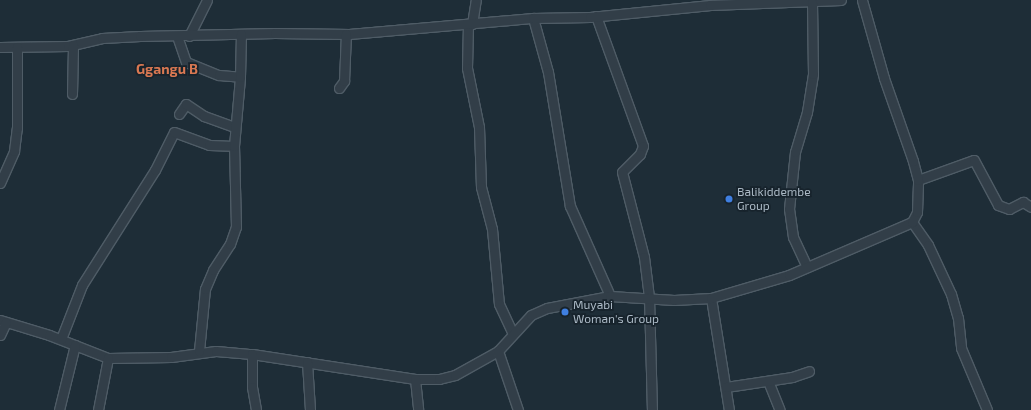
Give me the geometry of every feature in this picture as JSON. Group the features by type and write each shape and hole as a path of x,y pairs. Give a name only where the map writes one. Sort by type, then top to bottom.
{"street":[{"path":"189,36 207,0"},
{"path":"476,0 470,24 467,68 479,127 481,187 492,229 498,298 512,334"},
{"path":"0,47 73,45 102,38 242,34 346,34 533,18 596,16 710,2 812,3 835,0"},
{"path":"0,335 3,321 61,339 108,358 171,357 199,351 252,354 415,379 439,379 455,375 498,351 512,334 531,316 547,308 610,296 674,300 711,298 789,275 912,222 917,212 918,180 862,0"},
{"path":"807,267 793,236 789,209 795,152 806,112 812,74 812,3"},
{"path":"596,16 642,146 640,154 622,172 644,257 649,298 649,395 652,410"},
{"path":"533,18 548,72 570,206 610,296"},
{"path":"199,351 206,289 213,270 230,244 236,227 234,146 242,34"},
{"path":"339,88 344,81 346,34"},
{"path":"177,36 186,62 219,75 240,77"},
{"path":"72,94 73,45"},
{"path":"0,183 14,151 17,128 17,47"},
{"path":"179,114 186,104 204,116 235,127"},
{"path":"61,339 82,285 155,170 174,132 209,145 234,146"},
{"path":"918,180 974,160 998,205 1004,209 1010,209 1023,202 1031,207"},
{"path":"912,222 928,245 951,294 958,318 962,348 987,410"},
{"path":"711,298 730,410"},
{"path":"59,410 74,345"},
{"path":"498,351 518,410"},
{"path":"252,354 252,387 256,410"},
{"path":"98,410 108,358"},
{"path":"307,362 310,410"},
{"path":"726,387 768,381 809,371"},
{"path":"415,379 418,410"},
{"path":"768,381 780,410"}],"place":[{"name":"Balikiddembe Group","path":"729,199"},
{"name":"Muyabi Woman's Group","path":"565,312"}],"district":[{"name":"Ggangu B","path":"167,69"}]}
